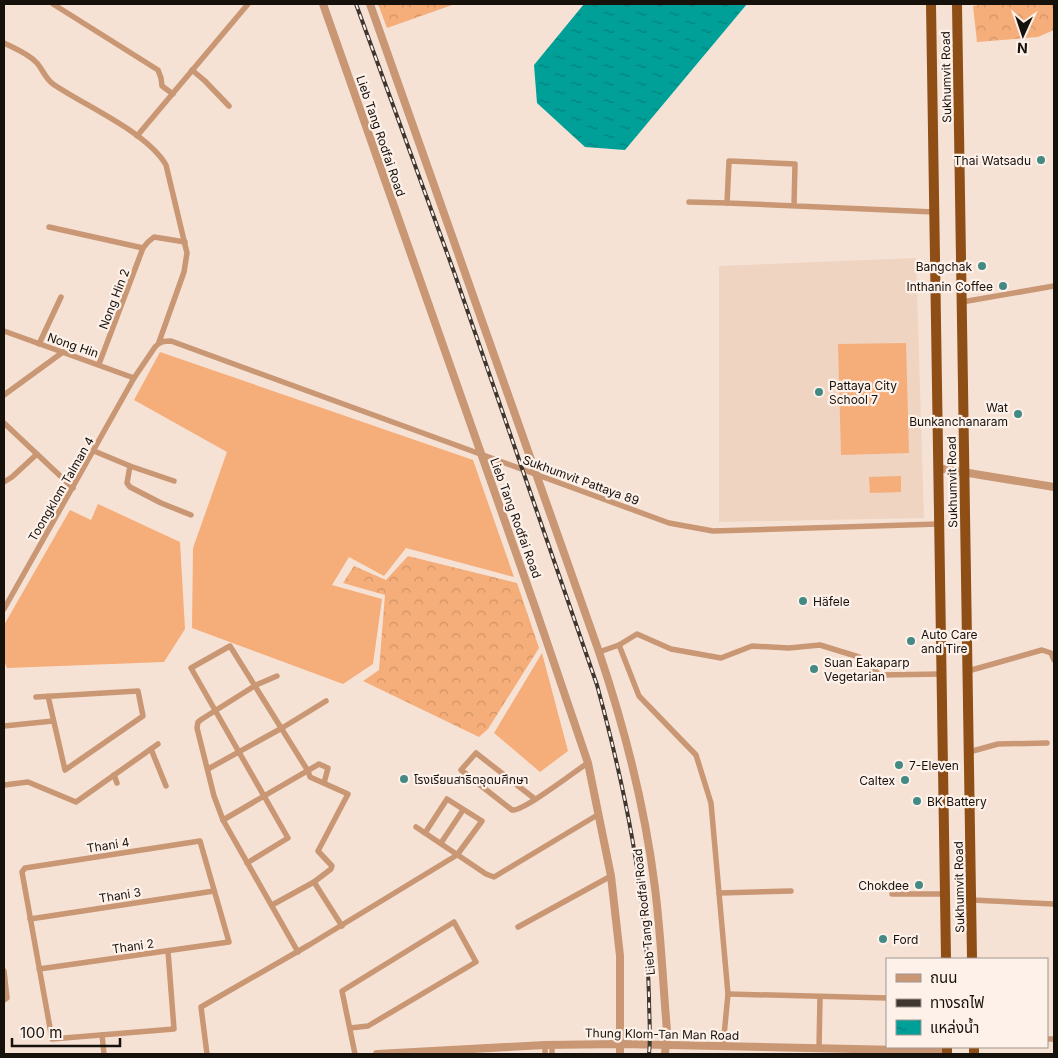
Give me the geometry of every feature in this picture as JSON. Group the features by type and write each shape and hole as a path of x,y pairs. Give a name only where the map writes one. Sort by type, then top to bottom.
{"highway":[{"name":"Sukhumvit Road","path":"931,4 946,958"},
{"name":"Sukhumvit Road","path":"957,4 972,958"}],"street":[{"path":"53,4 158,70 162,86 172,94"},
{"path":"137,136 248,4"},
{"name":"Lieb Tang Rodfai Road","path":"323,4 588,763 611,876 620,956 620,1054"},
{"name":"Lieb Tang Rodfai Road","path":"370,4 599,652 631,758 645,823 655,889 667,1031 665,1054"},
{"path":"4,42 35,61 44,76 55,85 137,136 160,154 166,165 187,253 184,272 159,342 134,378"},
{"path":"192,70 229,106"},
{"path":"727,203 728,161 795,164 794,206"},
{"path":"689,202 934,212"},
{"path":"49,227 143,248"},
{"name":"Nong Hin 2","path":"99,364 143,248 154,237 185,242"},
{"path":"962,302 1054,286"},
{"path":"39,344 61,297"},
{"name":"Nong Hin","path":"4,331 134,378"},
{"name":"Sukhumvit Pattaya 89","path":"159,342 171,341 669,523 713,531 939,524"},
{"path":"4,395 63,352"},
{"name":"Toongklom Talman 4","path":"4,609 134,378"},
{"path":"4,423 73,488"},
{"path":"94,450 130,466 174,481"},
{"path":"4,482 37,454"},
{"path":"130,466 127,483 130,487 161,504 191,515"},
{"path":"938,468 1054,487"},
{"path":"599,652 618,645 637,634 671,649 721,658 752,646 789,648 820,646 860,657 880,674 942,674"},
{"path":"618,645 639,696 696,755 711,803 728,994 723,1046"},
{"path":"247,863 288,838 191,668 230,646 282,728 310,777 348,794 318,851 332,866 331,870 314,882 272,905"},
{"path":"968,671 1042,650 1053,652 1054,660"},
{"path":"277,676 215,710 197,725 214,796 224,820 298,952"},
{"path":"36,697 48,696 138,690 143,716 65,770 48,696"},
{"path":"208,769 326,701"},
{"path":"4,726 53,721"},
{"path":"969,752 998,744 1047,743"},
{"path":"4,785 28,782 76,802 158,744"},
{"path":"151,749 166,786"},
{"path":"536,799 476,753 461,770 512,810 517,810 536,799 588,763"},
{"path":"224,820 319,764 328,768 324,783"},
{"path":"114,775 117,783"},
{"path":"207,1054 201,1007 342,926 457,855 482,821 447,799 424,833"},
{"path":"441,843 463,810"},
{"path":"416,827 486,874 494,877 599,814"},
{"name":"Thani 4","path":"30,919 22,872 25,868 200,841 214,891"},
{"path":"518,927 611,876"},
{"path":"314,882 342,926"},
{"name":"Thani 3","path":"30,919 214,891"},
{"name":"Thani 2","path":"39,969 229,942 214,891"},
{"path":"719,893 791,891"},
{"path":"892,894 945,894"},
{"path":"972,900 1054,904"},
{"path":"30,919 52,1039 174,1029 168,951"},
{"path":"350,1028 368,1026 476,962 454,922 342,990 355,1054"},
{"path":"4,970 7,998 4,1000"},
{"path":"728,994 886,998"},
{"path":"819,1048 820,997"},
{"path":"102,1035 104,1054"},
{"name":"Thung Klom-Tan Man Road","path":"377,1054 549,1045 620,1044 947,1051"},
{"path":"545,1054 549,1045"},
{"path":"549,1045 552,1054"}],"shaded area":[{"name":"Pattaya City School 7","path":"916,258 924,518 719,522 719,266"}],"green space":[{"path":"378,4 455,4 387,28"},
{"path":"984,4 1054,4 1054,30 1038,37 977,42 973,6"},
{"path":"906,343 909,453 841,455 838,344"},
{"path":"160,352 473,460 514,577 406,548 384,576 349,557 332,585 382,599 373,664 343,684 192,628 193,548 227,452 134,400"},
{"path":"901,476 901,492 870,493 869,477"},
{"path":"98,504 180,542 185,629 164,662 7,668 4,661 4,625 70,510 91,520"},
{"path":"408,556 517,583 539,648 488,729 479,737 363,681 379,670 385,595 343,583 354,566 386,580"},
{"path":"542,653 568,751 540,772 494,733"}],"water":[{"path":"584,4 747,4 625,150 585,147 537,103 534,65"}],"railway":[{"path":"356,4 454,272 597,685 617,762 639,878 647,957 650,1026 649,1054"}],"place":[{"name":"Thai Watsadu","path":"1041,160"},
{"name":"Bangchak","path":"982,266"},
{"name":"Inthanin Coffee","path":"1003,286"},
{"name":"Pattaya City School 7","path":"819,392"},
{"name":"Wat Bunkanchanaram","path":"1018,414"},
{"name":"Häfele","path":"803,601"},
{"name":"Auto Care and Tire","path":"911,641"},
{"name":"Suan Eakaparp Vegetarian","path":"814,669"},
{"name":"7-Eleven","path":"899,765"},
{"name":"โรงเรียนสาธิตอุดมศึกษา","path":"404,779"},
{"name":"Caltex","path":"905,780"},
{"name":"BK Battery","path":"917,801"},
{"name":"Chokdee","path":"919,885"},
{"name":"Ford","path":"883,939"}]}
